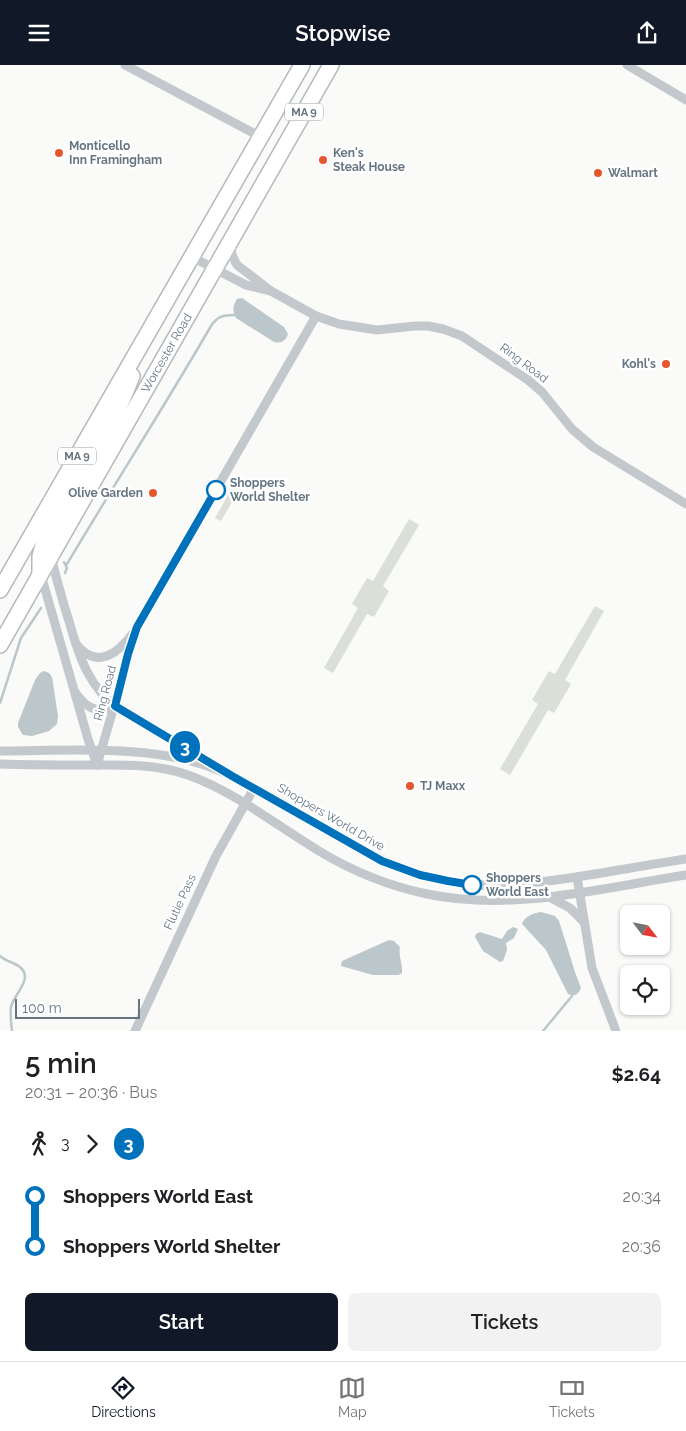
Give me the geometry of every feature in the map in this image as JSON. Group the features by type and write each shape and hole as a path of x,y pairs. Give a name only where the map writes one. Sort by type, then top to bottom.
{"highway":[{"name":"Worcester Road","path":"0,590 302,65"},
{"name":"Worcester Road","path":"1,643 331,65"},
{"path":"40,575 40,556 44,540 119,407 145,339"}],"street":[{"path":"125,65 261,137"},
{"path":"627,65 686,100"},
{"path":"234,233 231,251 235,263 271,291"},
{"name":"Ring Road","path":"192,257 250,286 271,291 316,316 361,329 382,330 410,326 428,326 462,336 533,384 572,429 593,447 686,504"},
{"name":"Ring Road","path":"76,645 88,655 105,657 118,650 137,627 316,316"},
{"name":"Shoppers World Drive","path":"58,544 54,554 53,565 76,645 90,680 102,695 115,706 232,776 366,852 420,875 457,883 494,885 531,884 686,859"},
{"path":"40,575 91,751 97,765"},
{"name":"Ring Road","path":"97,765 137,627"},
{"path":"72,685 80,699 92,709 102,710 115,706"},
{"name":"Shoppers World Drive","path":"0,751 138,752 171,756 210,767 232,776"},
{"path":"0,764 143,766 171,770 204,782 245,804 335,860 361,873 390,884 428,894 465,900 504,901 549,897 686,875"},
{"name":"Flutie Pass","path":"135,1031 193,903 254,788"},
{"path":"577,877 595,979 616,1031"},
{"path":"549,897 570,908 584,922"}],"shaded area":[{"path":"242,298 284,327 288,334 285,340 274,342 236,318 235,304 237,299"},
{"path":"239,476 245,480 221,521 215,518"},
{"path":"409,519 419,525 383,586 389,591 374,617 367,614 333,673 324,668 358,608 352,604 367,578 373,581"},
{"path":"595,606 604,611 565,680 571,684 554,713 548,710 510,775 500,769 538,704 532,700 549,671 555,674"},
{"path":"44,671 52,677 58,716 57,724 49,731 32,736 23,735 18,727 18,723 35,680"},
{"path":"541,912 555,916 559,921 581,988 576,995 568,994 546,950 522,924 530,915"},
{"path":"513,927 518,929 514,938 506,943 507,950 503,961 500,962 483,951 475,937 480,932 502,939 507,931"},
{"path":"389,940 394,941 400,947 402,973 398,975 373,975 341,966 342,961"}],"waterway":[{"path":"67,564 215,320 226,315 234,315"},
{"path":"64,562 67,568 65,573"},
{"path":"0,703 21,638 41,608"},
{"path":"0,956 21,968 25,977 22,987 11,1007 12,1031"},
{"path":"543,1031 572,996"}],"bus line":[{"name":"3","path":"216,490 137,627 115,706 232,776 382,861 420,875 472,885"}],"place":[{"name":"Monticello Inn Framingham","path":"59,153"},
{"name":"Ken's Steak House","path":"323,160"},
{"name":"Walmart","path":"598,173"},
{"name":"Kohl's","path":"666,364"},
{"name":"Shoppers World Shelter","path":"216,490"},
{"name":"Olive Garden","path":"153,493"},
{"name":"TJ Maxx","path":"410,786"},
{"name":"Shoppers World East","path":"472,885"}]}
